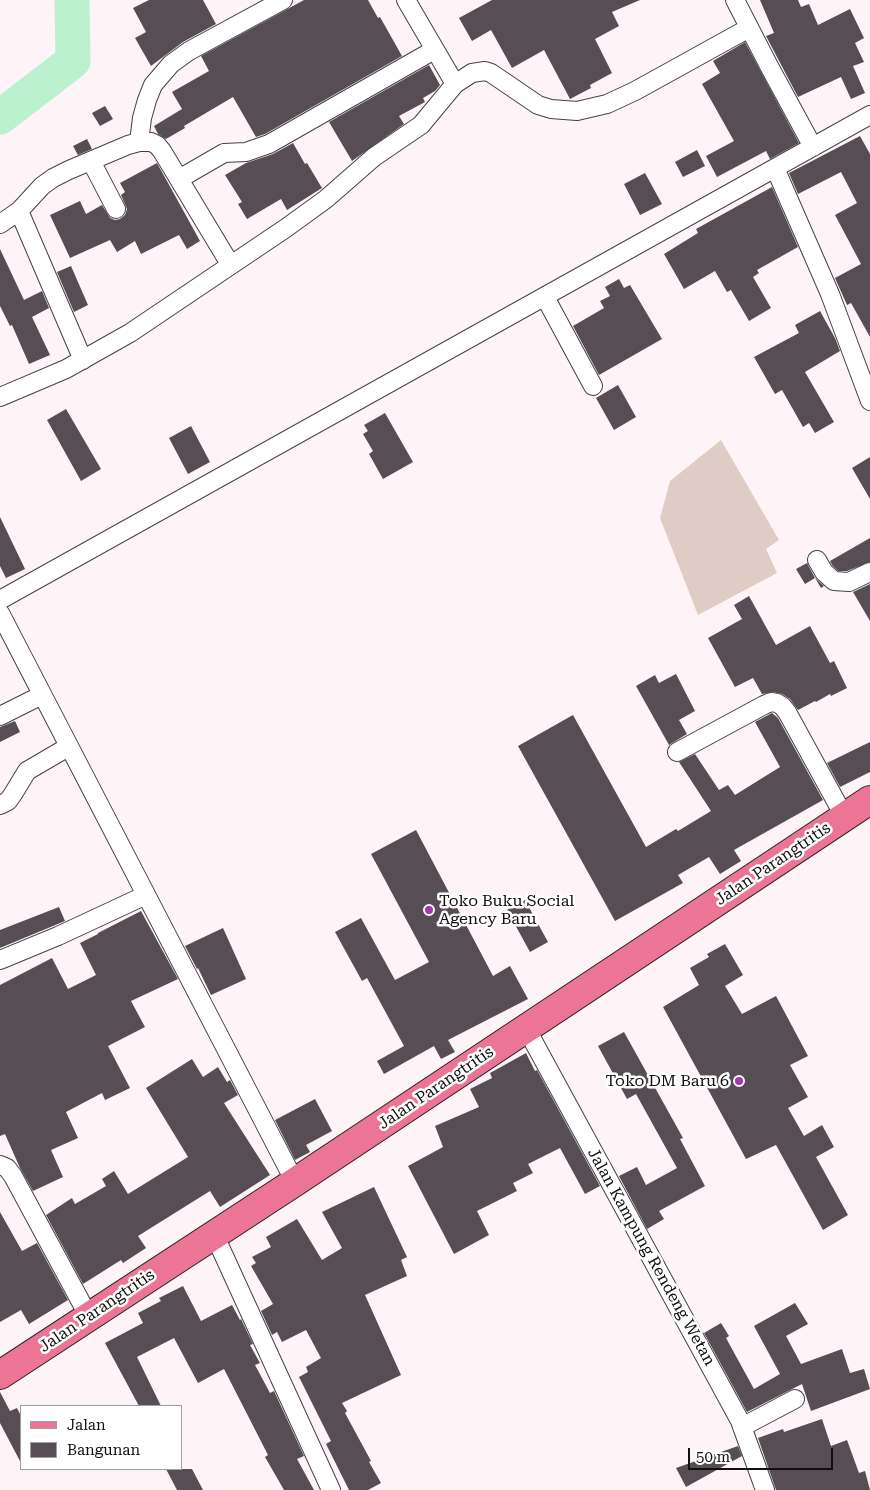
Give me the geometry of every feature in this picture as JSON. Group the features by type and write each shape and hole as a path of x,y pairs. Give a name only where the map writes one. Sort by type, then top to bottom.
{"main road":[{"name":"Jalan Parangtritis","path":"0,1375 295,1182 870,800"}],"street":[{"path":"139,142 142,118 153,84 171,64 253,6 283,0"},
{"path":"406,0 455,84"},
{"path":"735,0 813,147"},
{"path":"0,397 83,360 153,318 309,212 374,157 421,125 455,84 472,74 484,71 500,78 538,105 562,111 590,108 607,104 635,91 749,28"},
{"path":"179,179 224,153 246,152 270,144 434,50"},
{"path":"0,600 870,115"},
{"path":"0,224 19,211 42,186 69,170 139,142 151,142 157,145 230,264"},
{"path":"91,161 116,209"},
{"path":"775,168 830,294 870,401"},
{"path":"19,211 83,360"},
{"path":"545,297 592,386"},
{"path":"817,560 824,572 834,581 849,582 870,572"},
{"path":"0,613 295,1182"},
{"path":"0,716 42,695"},
{"path":"677,752 764,705 771,702 777,703 787,712 844,816"},
{"path":"0,805 13,794 27,771 68,747"},
{"path":"0,960 58,936 146,895"},
{"name":"Jalan Kampung Rendeng Wetan","path":"526,1028 742,1427 765,1490"},
{"path":"0,1165 7,1168 13,1176 89,1317"},
{"path":"214,1234 331,1490"},
{"path":"742,1427 795,1399"}],"shaded area":[{"path":"721,440 779,540 766,549 777,573 698,615 660,518 670,481"}],"building":[{"path":"149,0 203,0 216,24 183,42 151,66 135,38 146,32 133,8"},
{"path":"304,0 368,0 402,56 265,134 256,137 233,97 166,139 158,134 154,126 182,109 172,92 209,71 201,56"},
{"path":"492,0 640,0 612,12 619,26 595,39 612,73 590,85 591,88 570,99 544,50 512,68 491,30 472,41 459,18"},
{"path":"760,0 798,0 801,7 809,4 818,25 850,9 864,38 855,43 864,62 853,66 865,93 851,99 841,77 798,97 766,36 774,33"},
{"path":"745,42 799,143 770,159 766,151 717,177 706,156 734,141 702,84 720,73 713,61"},
{"path":"429,65 440,85 435,91 423,98 425,102 399,116 404,124 352,161 329,122"},
{"path":"105,106 113,119 100,126 92,113"},
{"path":"860,136 870,154 870,337 851,303 847,305 835,278 861,264 835,215 857,203 841,172 798,194 789,173"},
{"path":"87,139 92,149 78,155 73,146"},
{"path":"293,143 322,188 287,210 281,199 247,219 238,204 242,202 225,175 246,163 273,154"},
{"path":"697,150 705,166 683,177 675,162"},
{"path":"157,163 200,241 187,249 179,235 141,254 135,241 117,252 110,240 70,258 50,215 80,201 86,214 102,205 110,218 120,219 125,215 127,209 121,195 125,192 120,183"},
{"path":"645,173 662,204 640,215 624,184"},
{"path":"772,187 798,247 757,270 759,273 753,277 771,308 749,321 731,290 727,292 715,271 684,289 664,254 698,233 696,229"},
{"path":"0,249 24,300 42,291 49,308 32,317 50,355 29,364 12,325 10,326 0,306"},
{"path":"71,266 88,305 74,312 57,272"},
{"path":"619,279 624,288 630,285 662,339 599,375 573,326 604,308 600,301 610,296 605,287"},
{"path":"820,311 840,351 805,372 834,422 815,433 809,423 803,427 782,390 775,394 754,357 799,333 795,325"},
{"path":"618,385 636,417 614,430 596,398"},
{"path":"66,409 101,469 81,481 47,420"},
{"path":"385,413 413,462 383,479 369,454 373,451 363,434 368,431 364,425"},
{"path":"191,426 210,462 188,474 169,438"},
{"path":"870,457 870,499 852,468"},
{"path":"0,517 25,569 6,578 0,566"},
{"path":"870,538 870,562 847,571 838,571 832,565 830,561"},
{"path":"807,563 815,578 805,584 796,569"},
{"path":"815,578 824,586 821,588"},
{"path":"870,584 870,621 853,592"},
{"path":"749,596 776,645 810,626 830,663 834,661 847,688 798,710 790,699 782,694 772,692 762,694 753,678 735,687 708,638 742,619 734,605"},
{"path":"676,674 695,711 679,720 687,734 669,745 636,686 655,675 659,683"},
{"path":"772,713 778,718 823,800 734,850 741,861 720,874 709,857 678,875 683,883 615,921 518,746 573,715 646,847 676,829 678,831 711,811 679,762 695,754 719,790 728,785 735,795 780,767 755,722"},
{"path":"15,721 20,732 0,742 0,727"},
{"path":"870,742 870,772 840,787 827,763"},
{"path":"416,830 493,976 510,966 528,999 448,1040 455,1052 441,1059 434,1046 384,1074 377,1061 404,1046 367,978 362,981 335,932 361,918 395,980 429,962 371,854"},
{"path":"525,900 548,942 530,952 507,910"},
{"path":"59,907 65,921 0,948 0,930"},
{"path":"141,911 178,979 131,1001 145,1027 108,1046 130,1088 105,1100 102,1093 66,1112 78,1138 51,1150 63,1177 33,1191 20,1168 5,1134 0,1136 0,985 52,958 68,989 96,975 80,943"},
{"path":"223,928 246,979 211,995 185,946"},
{"name":"Toko DM Baru 6","path":"725,944 743,975 725,986 742,1014 776,996 808,1056 790,1065 808,1097 788,1108 804,1136 822,1125 834,1147 816,1157 848,1215 823,1230 776,1145 746,1159 663,1007 699,985 690,968 709,957 707,954"},
{"path":"624,1032 683,1138 680,1139 705,1186 659,1211 664,1219 647,1229 619,1176 637,1167 646,1185 677,1168 636,1094 627,1099 598,1046"},
{"path":"526,1053 600,1186 585,1194 560,1148 528,1164 533,1173 513,1183 517,1191 477,1211 489,1235 454,1254 408,1166 443,1147 435,1126 479,1107 470,1089 492,1078 490,1073"},
{"path":"192,1059 203,1077 218,1067 227,1082 230,1080 238,1095 224,1103 270,1175 220,1207 210,1191 138,1236 146,1248 123,1263 121,1260 83,1284 46,1215 72,1198 75,1204 106,1186 102,1179 114,1171 128,1194 188,1157 146,1088"},
{"path":"315,1099 332,1131 306,1145 310,1152 295,1160 275,1120"},
{"path":"374,1187 407,1257 401,1260 407,1276 365,1295 401,1375 342,1403 347,1411 345,1413 381,1483 368,1490 349,1490 326,1444 331,1441 299,1377 308,1372 306,1367 321,1358 306,1330 282,1342 277,1332 272,1335 261,1311 273,1304 251,1266 256,1263 252,1257 271,1247 266,1237 297,1219 322,1260 342,1248 322,1212"},
{"path":"0,1212 22,1251 37,1243 68,1300 29,1324 21,1310 0,1322"},
{"path":"183,1286 201,1321 232,1305 253,1344 250,1345 260,1363 255,1365 270,1393 274,1391 304,1456 297,1459 314,1490 284,1490 265,1457 268,1455 224,1369 198,1383 174,1338 137,1357 161,1405 138,1405 105,1343 143,1323 138,1313 161,1301 159,1298"},
{"path":"795,1303 808,1324 786,1336 801,1364 842,1349 850,1373 864,1369 870,1389 811,1411 802,1384 747,1412 704,1333 721,1323 729,1336 726,1338 754,1389 780,1374 754,1326"},
{"path":"0,1392 10,1411 17,1408 20,1414 20,1461 0,1423"},
{"path":"822,1419 831,1446 847,1440 859,1473 865,1471 870,1490 776,1490 758,1438 783,1429 784,1432"},
{"path":"738,1446 742,1456 686,1487 676,1468"},
{"path":"192,1469 203,1490 177,1490 167,1470"}],"waterway":[{"path":"0,117 73,61 72,0"}],"place":[{"name":"Toko Buku Social Agency Baru","path":"429,910"},
{"name":"Toko DM Baru 6","path":"739,1081"}]}
